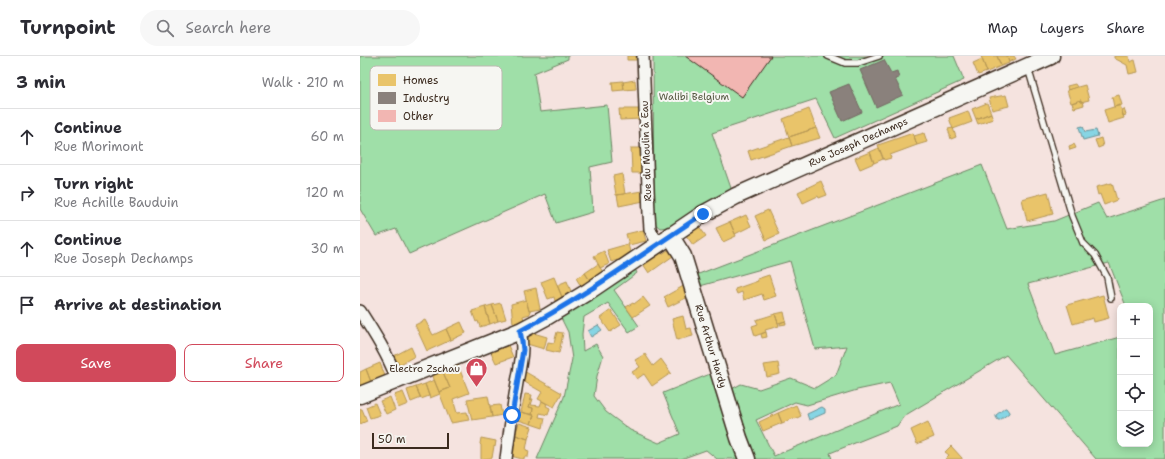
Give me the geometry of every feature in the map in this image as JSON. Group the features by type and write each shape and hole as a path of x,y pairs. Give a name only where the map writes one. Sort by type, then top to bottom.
{"street":[{"name":"Rue du Moulin à Eau","path":"642,56 650,229 664,240"},
{"name":"Rue Joseph Dechamps","path":"360,395 520,331 589,291 703,214 736,196 1051,56"},
{"name":"Rue Arthur Hardy","path":"664,240 683,256 739,438 748,459"},
{"path":"360,311 377,338 393,368 397,380"},
{"path":"506,459 523,350 520,331"}],"lane":[{"path":"828,56 845,63 858,63 879,56"},
{"path":"1028,66 1072,216 1083,243 1095,255 1107,277 1111,298"}],"green space":[{"path":"360,56 568,56 568,59 534,73 540,112 607,105 612,162 590,167 593,212 556,223 545,194 409,254 396,229 376,236 360,209"},
{"name":"Walibi Belgium","path":"653,56 954,56 964,80 835,138 816,99 712,133 732,191 698,207 671,227 660,228 654,223"},
{"path":"982,165 1007,229 1054,221 1098,203 1107,219 1165,200 1165,459 1096,459 1006,355 904,416 897,426 830,453 832,459 751,459 728,391 741,384 759,389 791,378 815,388 836,375 847,346 815,349 790,261 700,286 696,275","holes":["890,383 899,404 774,456 756,420 795,402 807,405 857,390"]},
{"path":"633,265 637,273 614,290 639,326 629,332 608,303 584,317 582,334 583,351 596,344 603,356 597,376 594,396 606,412 630,430 659,443 680,434 663,393 715,372 744,459 717,459 706,450 681,459 537,459 564,397 572,359 568,332 559,314"}],"water":[{"path":"1083,126 1085,132 1096,130 1098,136 1083,140 1079,127"},
{"path":"598,325 602,330 591,337 588,331"},
{"path":"822,407 825,409 825,413 809,420 807,414"},
{"path":"1005,408 1009,413 998,420 996,415"}],"building: Homes":[{"path":"627,56 636,56 636,60 627,60"},
{"path":"981,56 997,56 1001,66 987,72"},
{"path":"997,56 1007,56 1009,63 1001,66"},
{"path":"1007,56 1014,56 1016,59 1009,62"},
{"path":"1114,56 1129,56 1130,62 1135,60 1138,72 1129,74 1127,65 1114,58"},
{"path":"982,59 987,72 978,75 973,63"},
{"path":"635,80 636,89 624,90 623,82"},
{"path":"623,81 624,90 613,91 612,82"},
{"path":"1075,84 1077,87 1068,90 1067,86"},
{"path":"1085,85 1089,100 1081,102 1081,100 1071,103 1067,90"},
{"path":"1006,95 1009,106 992,110 989,98"},
{"path":"1119,95 1122,105 1114,107 1112,97"},
{"path":"1081,100 1084,105 1074,108 1072,103"},
{"path":"987,103 991,113 976,119 972,109"},
{"path":"1120,105 1124,118 1108,123 1104,110"},
{"path":"619,109 641,109 641,119 620,120"},
{"path":"809,109 816,128 789,137 783,119"},
{"path":"1124,109 1126,115 1123,116 1122,110"},
{"path":"968,111 972,122 953,129 949,118"},
{"path":"991,113 993,119 978,124 976,119"},
{"path":"816,128 820,138 792,146 789,137"},
{"path":"953,128 956,137 951,139 948,129"},
{"path":"913,133 917,145 890,155 891,158 884,160 878,145"},
{"path":"924,133 927,142 917,145 914,136"},
{"path":"789,137 792,146 751,160 748,151"},
{"path":"1101,138 1103,146 1098,148 1095,140"},
{"path":"1074,144 1076,148 1070,150 1069,146"},
{"path":"631,148 643,148 644,173 632,173"},
{"path":"879,148 883,159 874,163 870,152"},
{"path":"870,152 874,163 860,169 855,158"},
{"path":"622,174 625,194 616,195 613,176"},
{"path":"821,181 827,195 819,198 818,196 803,203 798,192"},
{"path":"1112,183 1117,200 1104,205 1100,194 1098,195 1096,187"},
{"path":"642,191 644,201 619,206 617,195"},
{"path":"1048,192 1053,214 1027,221 1022,199"},
{"path":"768,210 779,234 766,240 755,216"},
{"path":"746,215 751,226 735,234 730,222"},
{"path":"730,222 736,236 723,242 716,228"},
{"path":"698,225 706,236 693,245 685,234"},
{"path":"643,230 646,241 629,245 626,234"},
{"path":"628,244 631,256 611,262 607,250"},
{"path":"668,250 673,256 649,273 643,264 659,252 662,254"},
{"path":"604,251 609,264 600,268 594,256"},
{"path":"598,264 604,274 591,282 585,273"},
{"path":"585,273 591,282 582,288 576,278"},
{"path":"769,275 776,296 764,300 762,294 744,300 742,292 737,294 735,289 758,281 757,279"},
{"path":"554,277 562,297 555,301 554,297 548,299 541,282"},
{"path":"567,281 572,294 562,297 557,285"},
{"path":"687,284 690,296 668,307 664,297"},
{"path":"536,288 540,309 529,311 524,291"},
{"path":"1103,295 1109,318 1094,322 1093,318 1073,324 1067,305"},
{"path":"643,297 650,306 633,317 626,307 633,303 634,304"},
{"path":"526,300 530,314 523,316 524,321 513,323 511,304"},
{"path":"501,303 506,319 498,321 492,305"},
{"path":"492,305 498,321 490,324 485,307"},
{"path":"485,307 490,324 480,327 478,321 476,322 472,311"},
{"path":"611,310 621,325 610,332 600,318"},
{"path":"784,312 786,321 778,323 775,314"},
{"path":"775,314 779,326 765,330 766,332 755,336 752,326 758,324 756,320"},
{"path":"683,316 686,329 691,328 693,336 677,340 672,319"},
{"path":"425,320 433,335 446,329 451,340 427,351 415,325"},
{"path":"785,321 786,324 780,325 780,323"},
{"path":"461,322 466,333 451,340 446,329"},
{"path":"530,332 547,337 544,349 527,344"},
{"path":"557,332 563,333 559,353 546,350 548,342 554,343"},
{"path":"766,332 767,337 762,338 761,334"},
{"path":"507,343 513,357 496,363 490,350"},
{"path":"411,347 415,356 395,367 390,358"},
{"path":"645,354 653,366 661,359 671,373 652,386 644,374 637,379 632,372 640,367 635,360"},
{"path":"380,363 385,376 371,382 366,369"},
{"path":"778,363 780,374 767,377 764,365"},
{"path":"455,364 458,365 469,393 453,399 457,413 467,412 469,420 451,423 439,392 450,388 442,370"},
{"path":"366,369 371,382 360,386 360,372"},
{"path":"442,370 450,388 439,392 432,374"},
{"path":"522,370 562,393 554,407 538,399 542,392 523,381"},
{"path":"434,380 440,394 430,398 425,384"},
{"path":"425,384 429,396 421,399 416,387"},
{"path":"416,387 421,398 411,402 407,390"},
{"path":"403,392 408,404 398,408 394,395"},
{"path":"525,394 532,395 529,407 533,408 532,415 521,412"},
{"path":"488,396 492,417 472,420 467,399"},
{"path":"390,397 395,410 386,414 380,401"},
{"path":"531,399 533,399 531,405 540,406 542,401 550,408 548,415 540,413 539,417 545,418 543,428 531,424 534,415 532,415 533,408 529,407"},
{"path":"375,403 380,415 370,418 366,407"},
{"path":"500,405 502,415 492,417 490,406"},
{"path":"796,405 801,416 782,423 778,413"},
{"path":"360,409 362,409 367,421 360,424"},
{"path":"521,412 534,415 531,424 518,420"},
{"path":"778,413 782,423 763,431 759,422"},
{"path":"928,422 934,437 917,444 911,430"},
{"path":"519,423 532,427 528,439 515,435"},
{"path":"516,435 528,439 526,450 529,451 528,457 524,457 524,459 511,456"},
{"path":"481,438 496,441 492,458 481,459"},
{"path":"951,446 962,459 945,459 949,455 945,452"}],"building: Industry":[{"path":"884,60 891,73 897,71 899,78 895,79 903,95 876,107 860,70"},
{"path":"849,84 862,112 842,121 829,92"}],"building: Other":[{"path":"685,56 771,56 742,97"}],"place":[{"name":"Electro Zschau","path":"476,388"}],"route":[{"path":"512,415 523,350 520,331 589,291 703,214"}]}
